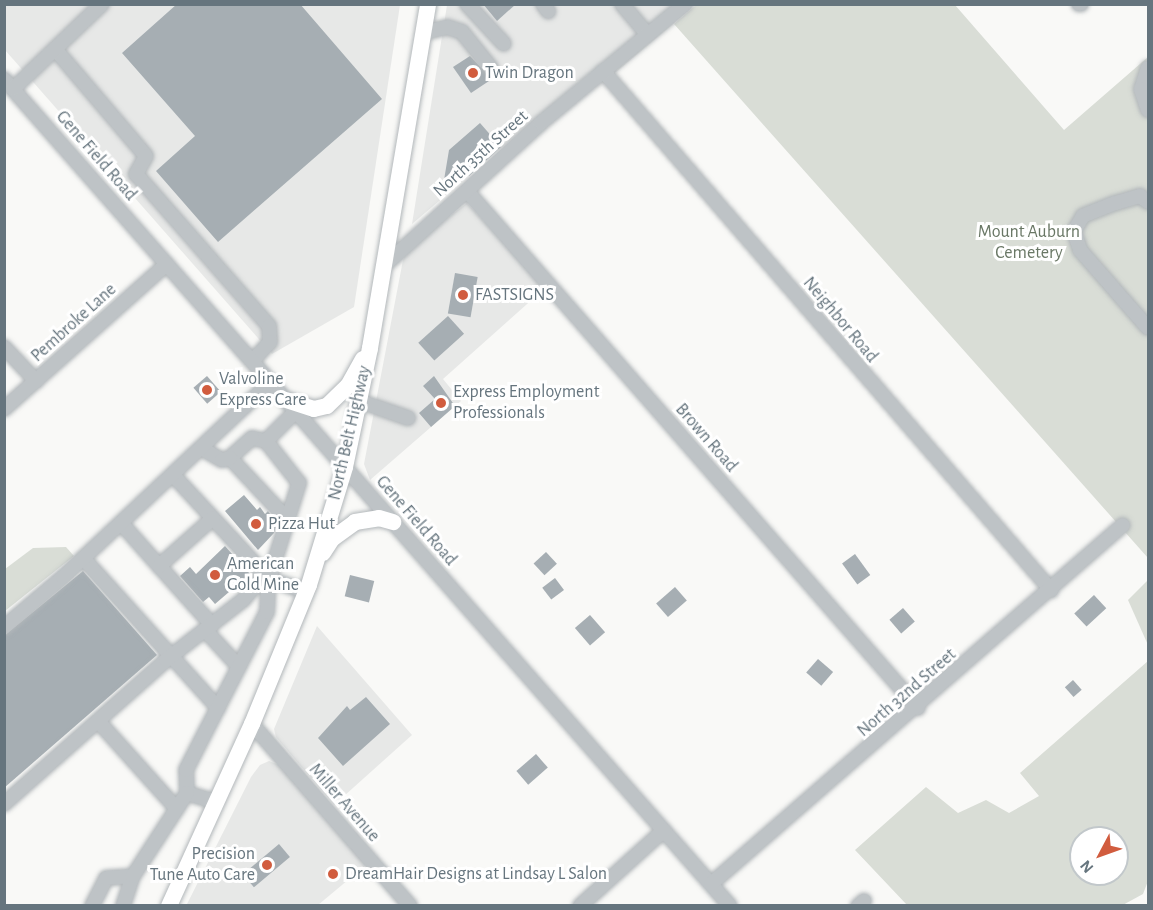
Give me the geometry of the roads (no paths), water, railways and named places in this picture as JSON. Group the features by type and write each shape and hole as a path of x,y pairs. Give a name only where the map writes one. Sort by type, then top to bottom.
{"main road":[{"name":"North Belt Highway","path":"169,906 252,724 306,592 345,467 370,348 428,4"},
{"path":"291,406 314,410 327,406 348,386 370,348"},
{"path":"314,566 332,539 355,522 378,518 393,522"}],"street":[{"path":"9,84 55,49 102,4"},
{"path":"467,4 504,44"},
{"path":"622,4 648,35"},
{"name":"North 35th Street","path":"385,264 603,71 685,4"},
{"path":"423,33 447,27 462,32 491,68"},
{"path":"55,49 146,156 136,174 269,326 270,342 252,361"},
{"path":"1149,68 1141,89 1149,110"},
{"name":"Neighbor Road","path":"603,71 1051,590"},
{"name":"Gene Field Road","path":"9,84 730,906"},
{"name":"Brown Road","path":"467,191 918,708"},
{"path":"1146,196 1083,216 1074,231 1075,243 1149,328"},
{"name":"Pembroke Lane","path":"4,409 166,264"},
{"path":"4,347 36,381"},
{"path":"4,627 83,558 271,382"},
{"path":"359,401 408,418"},
{"path":"266,441 291,406"},
{"path":"123,906 134,876 187,793 186,770 267,612 267,577 299,483 266,441 252,438 230,458 222,460 201,448"},
{"path":"230,458 287,519"},
{"path":"173,475 267,577 306,592"},
{"path":"159,566 213,518"},
{"path":"121,523 209,627 239,667"},
{"name":"North 32nd Street","path":"711,884 918,708 1123,525"},
{"path":"83,558 218,708"},
{"path":"4,804 267,577"},
{"path":"98,721 177,809"},
{"name":"Miller Avenue","path":"252,724 410,906"},
{"path":"187,793 216,802"},
{"path":"580,906 664,830"},
{"path":"92,906 106,878 134,876"}],"place":[{"name":"Twin Dragon","path":"473,73"},
{"name":"FASTSIGNS","path":"463,295"},
{"name":"Valvoline Express Care","path":"207,390"},
{"name":"Express Employment Professionals","path":"441,403"},
{"name":"Pizza Hut","path":"256,524"},
{"name":"American Gold Mine","path":"215,575"},
{"name":"Precision Tune Auto Care","path":"267,865"},
{"name":"DreamHair Designs at Lindsay L Salon","path":"333,874"}],"park label":[{"name":"Mount Auburn Cemetery","path":"1029,243"}]}
